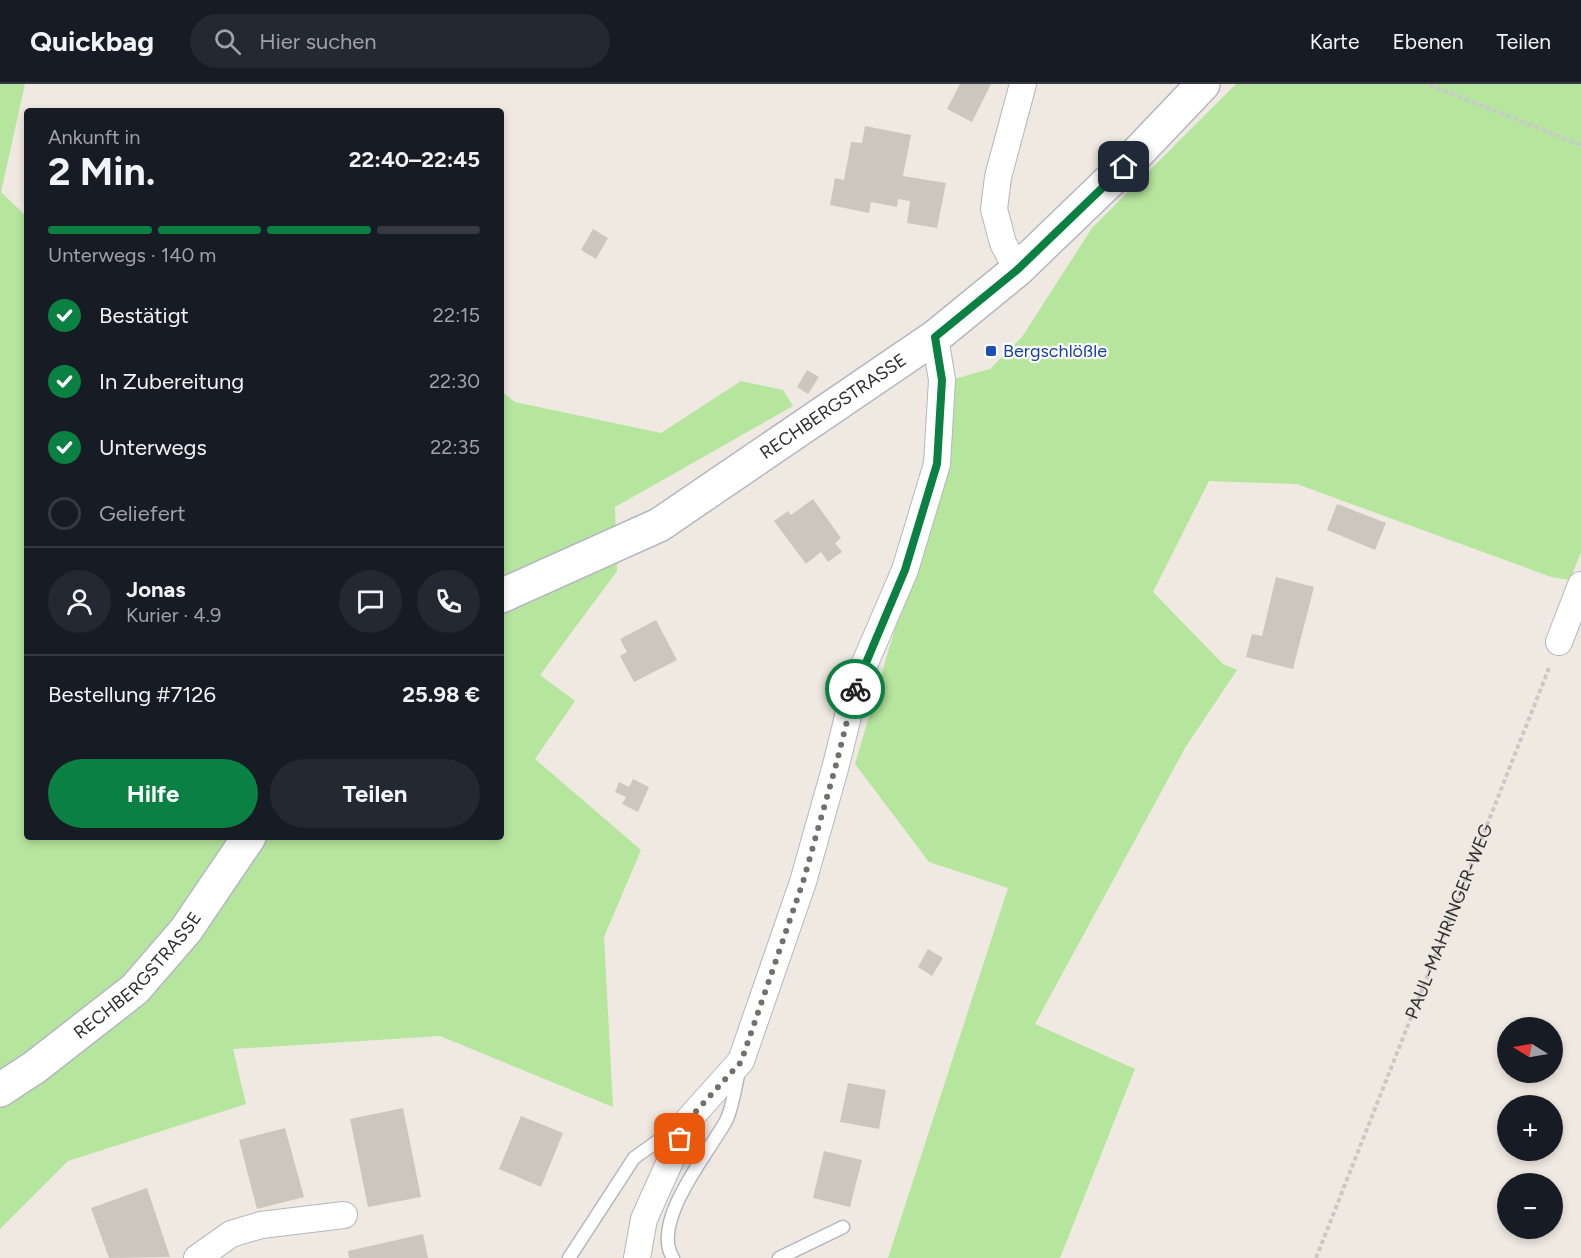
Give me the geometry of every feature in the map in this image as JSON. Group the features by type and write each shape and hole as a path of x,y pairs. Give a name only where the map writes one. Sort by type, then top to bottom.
{"main road":[{"name":"RECHBERGSTRASSE","path":"504,595 659,525 935,337 1017,270 1131,160 1203,84"},
{"name":"RECHBERGSTRASSE","path":"0,1090 35,1067 135,989 186,930 247,840"}],"street":[{"path":"1017,270 1003,243 994,209 998,177 1023,84"},
{"path":"637,1258 644,1219 689,1119 741,1062 803,882 856,684 905,570 937,464 942,380 935,337"},
{"path":"1559,642 1581,585"},
{"path":"197,1258 231,1234 261,1225 344,1215"}],"lane":[{"path":"673,1258 669,1252 668,1233 680,1194 727,1119 741,1062"},
{"path":"569,1258 634,1158 689,1119"},
{"path":"779,1258 843,1227"}],"path":[{"path":"1430,85 1581,145"},
{"name":"PAUL-MAHRINGER-WEG","path":"1316,1258 1559,642"}],"green space":[{"path":"0,84 25,84 1,192 24,214 24,840 504,840 504,393 515,402 661,433 741,381 783,390 793,406 615,507 617,571 540,675 575,701 535,759 641,850 604,937 613,1107 440,1036 233,1049 246,1104 68,1161 0,1229"},
{"path":"1236,84 1581,84 1581,552 1570,580 1551,577 1297,484 1209,481 1153,592 1223,664 1237,670 1185,748 1035,1024 1135,1069 1060,1258 888,1258 1008,888 929,862 855,764 912,571 954,379 990,369 1022,337 1092,228"}],"building":[{"path":"960,84 991,84 972,122 947,109"},
{"path":"865,126 911,135 903,176 946,183 937,228 907,223 910,201 898,199 897,207 871,202 869,213 830,205 835,178 844,180 851,142 862,143"},
{"path":"593,229 608,238 596,259 581,250"},
{"path":"807,370 819,377 808,394 797,387"},
{"path":"813,499 841,538 835,543 842,552 828,562 821,552 806,564 774,521 788,511 791,515"},
{"path":"1337,504 1386,523 1375,550 1327,530"},
{"path":"1276,577 1314,587 1293,669 1246,657 1252,634 1262,636"},
{"path":"656,620 677,660 634,682 620,656 627,652 620,639"},
{"path":"633,779 649,787 638,812 622,804 626,797 615,792 619,782 629,787"},
{"path":"928,949 943,958 932,976 918,967"},
{"path":"848,1083 886,1090 879,1129 840,1122"},
{"path":"403,1108 421,1197 368,1207 350,1119"},
{"path":"521,1116 563,1133 541,1187 499,1169"},
{"path":"285,1128 304,1197 257,1209 239,1140"},
{"path":"824,1151 862,1160 850,1207 813,1198"},
{"path":"147,1188 170,1257 109,1258 91,1208"},
{"path":"423,1234 428,1258 349,1258 348,1251"}],"way so far":[{"path":"680,1139 689,1119 741,1062 803,882 855,689"}],"place":[{"name":"Bergschlößle","path":"991,351"}],"route":[{"path":"855,689 905,570 937,464 942,380 935,337 1017,270 1124,167"}]}
